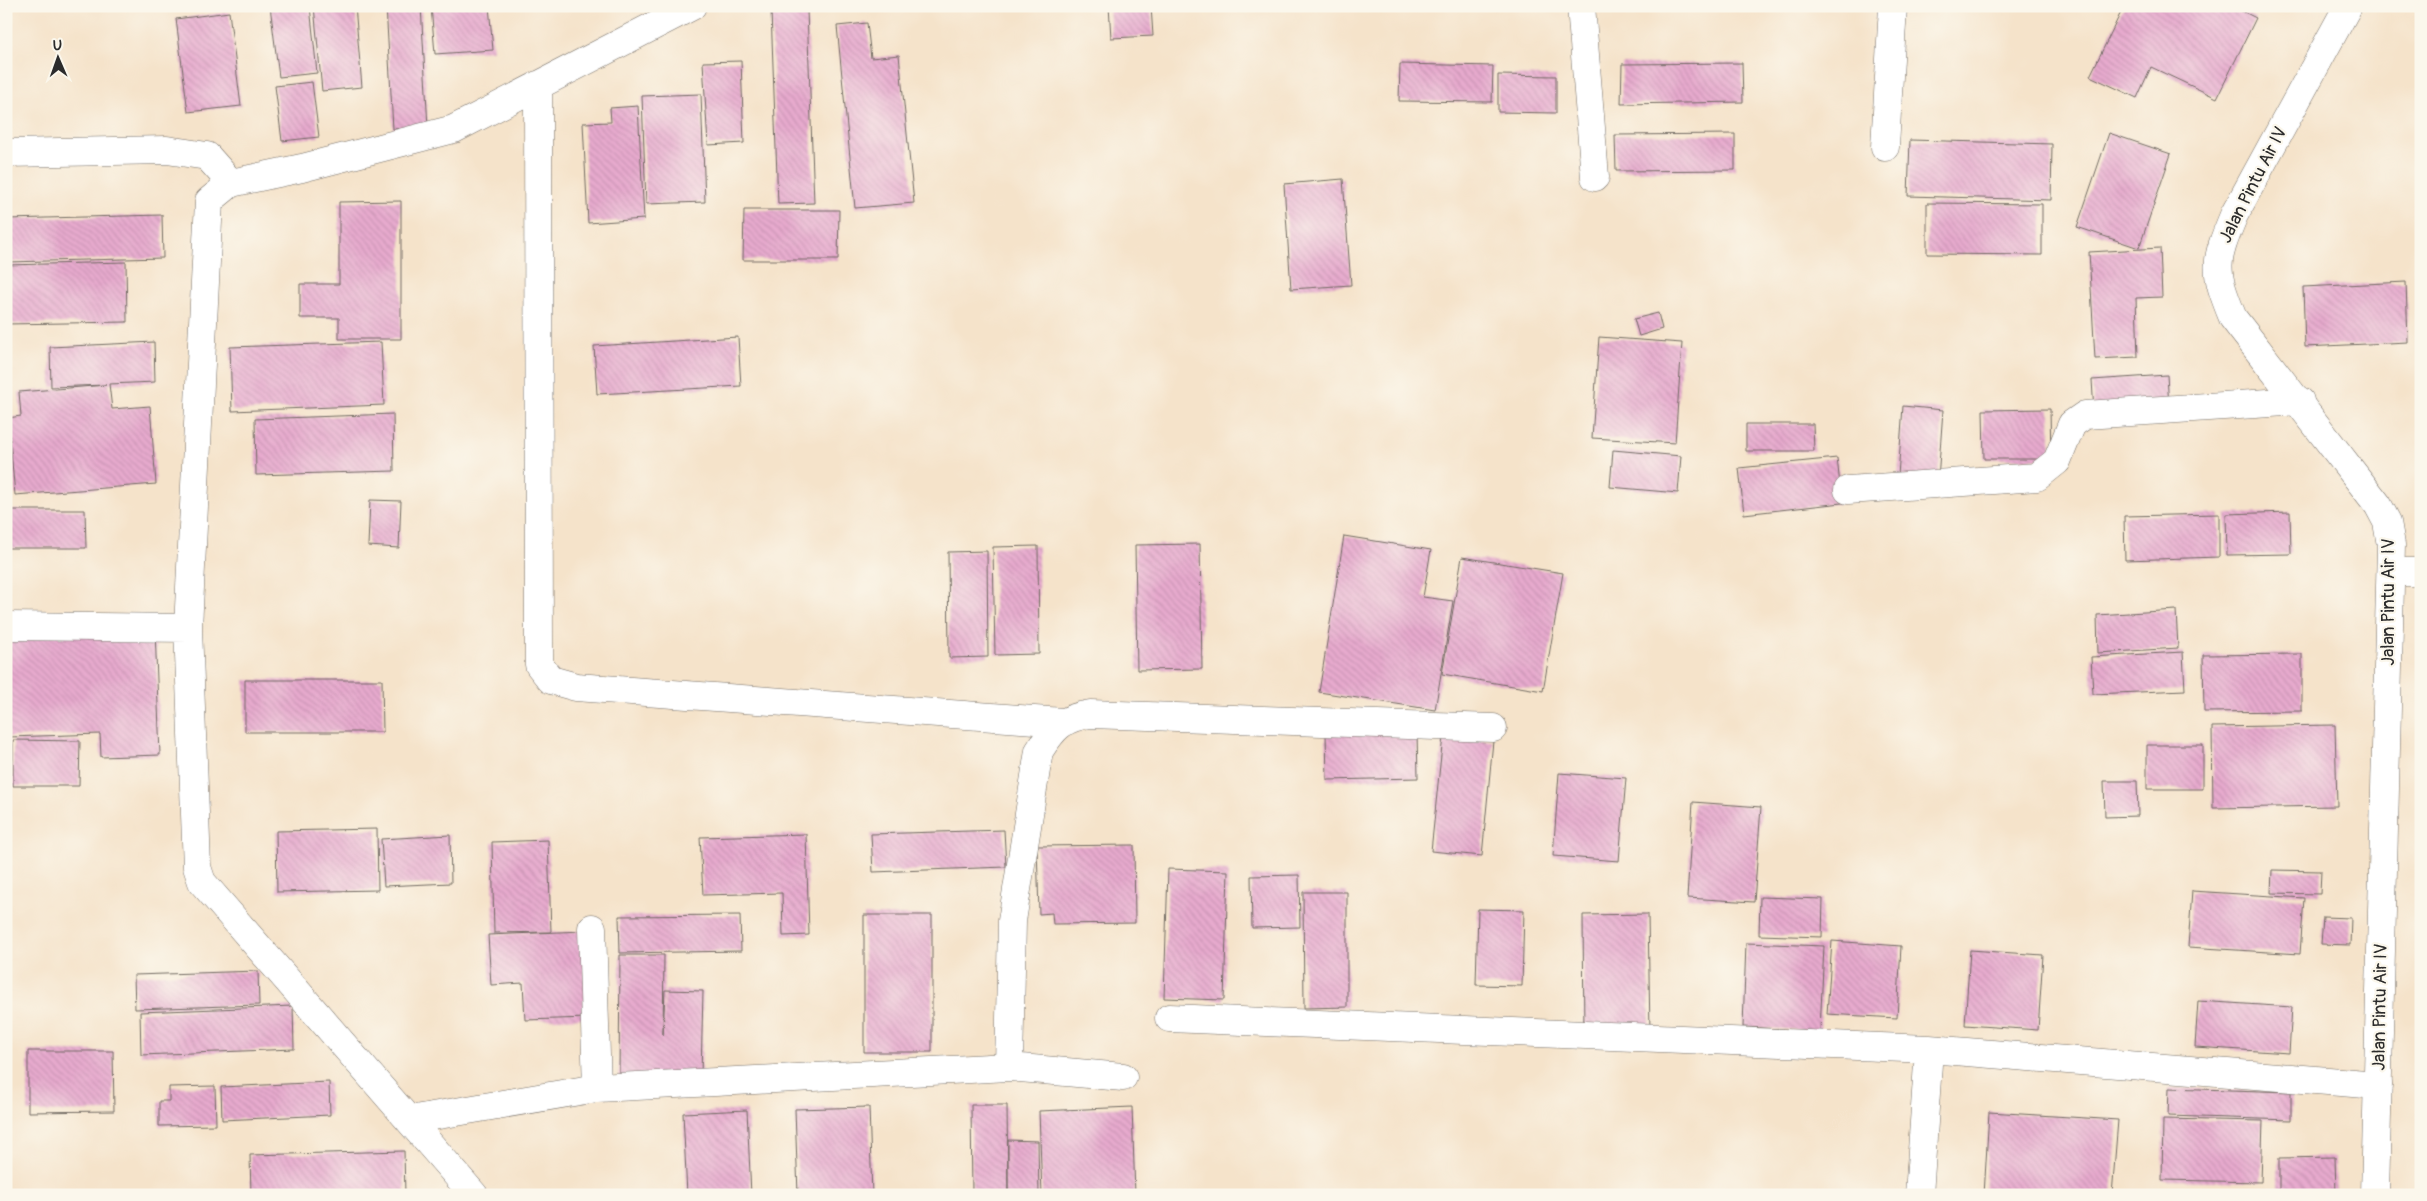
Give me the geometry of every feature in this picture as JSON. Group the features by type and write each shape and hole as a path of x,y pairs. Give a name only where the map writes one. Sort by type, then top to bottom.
{"street":[{"path":"474,1195 202,882 197,867 194,838 188,628 209,201 231,183 302,168 454,128 692,6"},
{"path":"1581,6 1594,177"},
{"path":"1885,147 1893,6"},
{"name":"Jalan Pintu Air IV","path":"2348,6 2234,215 2220,248 2218,265 2219,285 2233,318 2300,401 2378,505 2387,522 2391,545 2376,1195"},
{"path":"538,86 539,665 551,680 576,687 1063,722 1090,714 1493,728"},
{"path":"6,153 167,150 207,156 231,183"},
{"path":"1848,490 2038,477 2057,461 2072,424 2085,415 2300,401"},
{"path":"2390,572 2421,572"},
{"path":"6,626 188,628"},
{"path":"1009,1067 1012,921 1039,751 1050,734 1063,722"},
{"path":"592,928 597,1088"},
{"path":"1169,1018 1929,1049 2378,1085"},
{"path":"1919,1195 1929,1049"},
{"path":"409,1120 597,1088 1009,1067 1123,1077"}],"building":[{"path":"270,6 310,6 317,73 279,77"},
{"path":"314,6 355,6 362,87 322,91"},
{"path":"386,6 421,6 428,127 393,129"},
{"path":"431,6 489,6 493,50 435,54"},
{"path":"1109,6 1151,6 1153,36 1111,38"},
{"path":"2124,6 2232,6 2256,18 2217,98 2151,67 2137,98 2090,76"},
{"path":"807,10 814,203 778,204 771,11"},
{"path":"229,12 241,106 188,112 176,19"},
{"path":"867,23 871,58 899,55 914,203 855,208 837,26"},
{"path":"741,61 744,143 708,145 703,62"},
{"path":"1742,63 1743,102 1621,104 1622,64"},
{"path":"1400,64 1493,66 1492,102 1399,101"},
{"path":"1498,75 1556,76 1556,113 1498,112"},
{"path":"312,82 319,137 282,141 275,86"},
{"path":"701,94 705,202 646,204 642,96"},
{"path":"638,106 644,219 588,223 583,123 611,122 610,108"},
{"path":"2109,133 2171,154 2139,248 2077,227"},
{"path":"1735,134 1735,170 1616,171 1615,135"},
{"path":"1910,140 2052,144 2051,200 1908,196"},
{"path":"1343,179 1351,285 1291,289 1284,184"},
{"path":"401,201 401,339 339,339 339,318 300,318 300,284 339,284 339,202"},
{"path":"1927,203 2042,204 2042,255 1927,254"},
{"path":"744,210 839,210 838,260 743,260"},
{"path":"162,215 163,258 8,262 7,219"},
{"path":"2160,248 2162,297 2136,298 2138,357 2095,359 2089,252"},
{"path":"126,262 127,322 6,324 6,265"},
{"path":"2406,282 2408,342 2305,347 2303,287"},
{"path":"1658,313 1662,329 1639,336 1634,319"},
{"path":"738,337 741,386 597,394 594,346"},
{"path":"1599,337 1682,343 1675,443 1592,438"},
{"path":"154,342 155,382 109,384 112,409 150,406 156,484 15,495 8,418 21,416 19,392 106,385 51,387 50,347"},
{"path":"381,342 384,405 232,411 230,347"},
{"path":"2167,375 2169,407 2094,412 2092,380"},
{"path":"1903,406 1943,410 1938,479 1898,476"},
{"path":"2050,409 2051,459 1984,459 1983,410"},
{"path":"393,414 394,471 256,475 255,419"},
{"path":"1746,424 1813,424 1814,451 1746,451"},
{"path":"1613,450 1681,456 1678,493 1610,487"},
{"path":"1837,458 1842,503 1744,514 1739,468"},
{"path":"370,500 401,501 399,548 368,546"},
{"path":"6,510 85,510 86,548 6,548"},
{"path":"2290,512 2291,554 2227,555 2226,514"},
{"path":"2219,514 2219,557 2125,560 2124,516"},
{"path":"1344,536 1431,550 1423,597 1453,601 1435,710 1319,692"},
{"path":"1200,544 1202,669 1137,670 1135,545"},
{"path":"1038,546 1039,654 995,655 993,547"},
{"path":"987,551 988,657 949,658 948,552"},
{"path":"1462,557 1563,573 1543,691 1442,674"},
{"path":"2176,610 2178,648 2098,653 2097,615"},
{"path":"155,630 160,755 101,757 100,734 9,737 6,635"},
{"path":"2183,652 2185,690 2093,694 2091,657"},
{"path":"2302,654 2302,711 2204,712 2203,655"},
{"path":"245,680 382,680 383,732 245,732"},
{"path":"6,722 8,722 10,819 6,819"},
{"path":"2335,725 2337,806 2213,808 2212,727"},
{"path":"1417,732 1418,778 1327,780 1326,733"},
{"path":"1443,736 1493,741 1482,856 1431,851"},
{"path":"13,740 80,741 79,786 13,786"},
{"path":"2147,745 2203,745 2203,789 2147,789"},
{"path":"1559,773 1626,778 1619,861 1553,856"},
{"path":"2104,781 2137,781 2138,816 2105,817"},
{"path":"1693,802 1761,807 1754,902 1687,898"},
{"path":"377,829 378,890 277,892 276,831"},
{"path":"1004,830 1006,867 873,872 871,834"},
{"path":"806,834 809,935 783,936 782,893 703,895 700,837"},
{"path":"450,835 451,883 384,886 381,839"},
{"path":"548,840 551,932 494,933 492,842"},
{"path":"1134,845 1135,923 1053,924 1052,913 1039,914 1037,846"},
{"path":"1168,869 1228,871 1224,1000 1164,998"},
{"path":"2272,870 2321,871 2320,894 2271,893"},
{"path":"1299,875 1300,927 1252,928 1251,876"},
{"path":"2192,891 2304,898 2300,954 2188,947"},
{"path":"1303,892 1347,892 1347,1007 1304,1008"},
{"path":"1760,897 1823,899 1822,937 1759,935"},
{"path":"1478,909 1524,910 1522,986 1476,985"},
{"path":"1648,914 1650,1033 1584,1034 1583,915"},
{"path":"740,915 741,951 620,953 619,916"},
{"path":"864,915 932,915 932,1052 864,1052"},
{"path":"2323,917 2351,918 2350,945 2321,944"},
{"path":"583,931 588,1018 525,1020 523,983 491,985 488,935"},
{"path":"1832,941 1901,946 1897,1018 1827,1014"},
{"path":"1746,943 1824,946 1820,1031 1743,1027"},
{"path":"1970,950 2043,955 2038,1030 1965,1025"},
{"path":"620,955 664,955 663,1035 665,990 703,991 701,1076 619,1077"},
{"path":"258,971 259,1005 135,1009 134,975"},
{"path":"2198,1001 2292,1007 2289,1053 2195,1047"},
{"path":"293,1006 294,1049 141,1055 140,1012"},
{"path":"28,1051 113,1051 114,1111 28,1112"},
{"path":"329,1082 330,1115 222,1120 221,1087"},
{"path":"215,1086 216,1125 159,1126 159,1101 169,1101 169,1087"},
{"path":"2169,1088 2291,1092 2291,1120 2168,1116"},
{"path":"971,1105 1007,1105 1008,1195 972,1195"},
{"path":"869,1107 872,1195 798,1195 795,1109"},
{"path":"1132,1107 1135,1195 1042,1195 1039,1111"},
{"path":"747,1110 751,1195 687,1195 683,1113"},
{"path":"1989,1112 2118,1120 2112,1195 1984,1195"},
{"path":"2163,1119 2263,1121 2261,1182 2162,1180"},
{"path":"1008,1140 1038,1141 1039,1195 1008,1195"},
{"path":"404,1151 405,1195 251,1195 250,1155"},
{"path":"2335,1157 2336,1195 2279,1195 2279,1158"}]}
